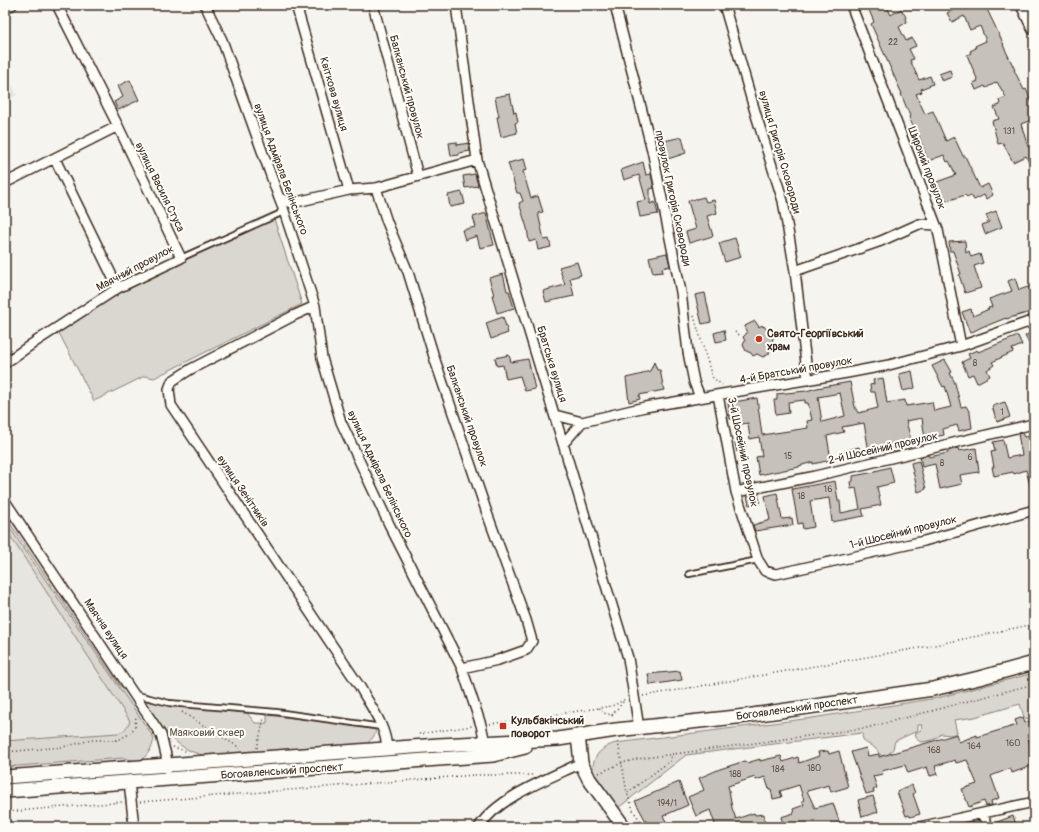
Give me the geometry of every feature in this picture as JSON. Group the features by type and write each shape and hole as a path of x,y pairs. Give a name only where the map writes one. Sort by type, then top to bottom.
{"main road":[{"path":"1023,5 1034,28"},
{"name":"Богоявленський проспект","path":"5,777 485,742 558,739 616,730 746,716 933,689 1034,663"},
{"path":"578,736 581,763 589,779 624,827"},
{"name":"Богоявленський проспект","path":"5,791 493,755 558,739"}],"street":[{"path":"5,8 12,5"},
{"name":"вулиця Василя Стуса","path":"57,5 118,126 181,258"},
{"name":"вулиця Адмірала Белінського","path":"205,5 222,40 278,198 283,208 315,306 322,358 342,422 389,524 462,668 482,725 485,742"},
{"name":"Квіткова вулиця","path":"296,5 349,190"},
{"name":"Балканський провулок","path":"373,5 418,176"},
{"name":"Братська вулиця","path":"456,5 477,160 628,658 633,698 639,728"},
{"name":"провулок Григорія Сковороди","path":"615,5 652,150 680,292 688,352 694,382 700,397"},
{"name":"вулиця Григорія Сковороди","path":"724,5 783,201 795,271 808,380"},
{"name":"Широкий провулок","path":"851,5 936,225 961,346"},
{"path":"5,183 118,126"},
{"path":"55,159 118,288"},
{"path":"278,198 292,203 349,190 376,188 477,160"},
{"name":"Балканський провулок","path":"376,188 387,222 408,272 438,368 532,641 526,650 498,660 462,668"},
{"path":"795,271 881,240 919,224 936,225"},
{"name":"Маячний провулок","path":"5,363 118,288 181,258"},
{"name":"вулиця Зенітників","path":"315,306 198,365 172,381 169,388 171,405 360,687 383,727 387,740 387,749"},
{"name":"4-й Братський провулок","path":"555,415 582,422 645,407 889,365 961,346 1034,320"},
{"name":"3-й Шосейний провулок","path":"718,394 736,492 758,560 765,572 776,574"},
{"path":"563,444 582,422"},
{"name":"2-й Шосейний провулок","path":"736,492 818,475 1032,424 1034,426"},
{"name":"Маячна вулиця","path":"5,501 161,735 167,765 168,779"},
{"name":"1-й Шосейний провулок","path":"776,574 924,541 1034,510"},
{"path":"479,827 484,819 508,799 581,763"},
{"path":"129,782 134,827"},
{"path":"919,827 1034,802"},
{"path":"983,814 987,827"}],"lane":[{"name":"Маячний провулок","path":"181,258 279,214 283,208"},
{"path":"688,574 758,560"},
{"path":"134,694 175,703 263,711 383,727"}],"path":[{"path":"735,332 741,336"},
{"path":"700,337 712,377 736,392"},
{"path":"633,698 930,646 1034,624"},
{"path":"589,779 622,763 637,759 866,728 1034,684"},
{"path":"418,734 517,721 599,708 615,705 626,699 612,715"},
{"path":"175,703 176,708 189,717 240,748 246,748"},
{"path":"599,708 603,713 612,715"},
{"path":"257,748 264,722 263,711"},
{"path":"5,752 63,747 91,740 118,740 129,734 135,727 136,712"},
{"path":"612,715 627,793 634,812 645,827"},
{"path":"251,748 260,748"},
{"path":"627,793 670,761 672,755"},
{"path":"5,812 131,801 135,803 475,775 543,774 554,776"}],"shaded area":[{"path":"5,70 17,95 5,101"},
{"path":"5,510 138,707 153,732 154,738 152,747 139,762 5,772"}],"green space":[{"path":"274,219 302,304 154,378 145,376 94,401 59,333 121,291 180,261"},
{"path":"5,521 154,738 149,752 139,762 124,758 5,767 5,741 118,733 126,728 130,721 5,528"},
{"path":"8,521 14,523 125,688 120,686"},
{"path":"1034,673 1033,717 1027,719 1024,717 1020,704 975,717 954,720 957,733 951,735 941,734 929,741 920,742 915,733 921,730 922,725 918,725 917,731 895,741 893,749 887,756 882,756 875,748 866,743 862,737 862,733 686,755 618,808 595,778 593,771 594,760 600,751 616,743 812,718 937,698"},
{"name":"Маяковий сквер","path":"145,701 168,705 247,713 255,723 267,723 267,715 321,721 376,730 373,737 365,745 212,756 199,754 179,745 164,729"}],"building":[{"path":"867,5 882,5 884,8 887,7 891,15 901,9 907,22 899,27 906,41 912,38 916,46 909,49 914,59 910,60 919,80 930,76 933,84 921,89 922,92 916,94 925,114 933,111 946,141 954,137 980,188 988,184 993,195 986,199 984,195 974,200 971,195 967,197 965,195 941,203 934,183 956,175 949,161 947,162 944,155 928,161 915,126 913,127 909,117 910,116 902,94 871,24 874,22"},
{"path":"953,5 985,5 1014,70 1024,90 1026,89 1034,108 1034,119 1021,124 1028,147 1034,144 1034,174 1026,156 1013,162 1003,143 998,144 992,121 999,119 994,107 1000,105 999,100 1006,97 997,82 986,88 985,86 976,90 973,83 978,81 967,55 971,53 970,51 976,48 975,46 986,41 980,26 970,30 964,16 952,22 947,13 955,9"},
{"path":"950,70 952,77 942,81 939,74"},
{"path":"130,80 139,100 118,110 114,102 123,97 118,86"},
{"path":"510,94 514,113 516,112 518,122 515,123 517,133 501,137 495,97"},
{"path":"682,137 686,153 668,159 664,141"},
{"path":"457,142 457,145 469,143 470,151 451,156 449,143"},
{"path":"524,159 527,170 523,171 529,192 531,198 538,196 543,212 538,213 544,240 549,239 551,247 538,250 536,240 529,242 527,228 519,203 523,201 520,193 517,193 508,163"},
{"path":"643,162 646,175 651,174 654,188 650,189 650,204 655,202 658,214 640,217 637,202 646,200 639,175 624,180 621,170"},
{"path":"475,174 478,186 465,188 463,176"},
{"path":"462,192 465,204 450,207 448,195"},
{"path":"704,197 706,202 714,200 717,213 707,216 713,236 689,243 686,232 696,229 688,201"},
{"path":"996,211 1002,227 985,234 982,225 989,222 986,215"},
{"path":"486,213 494,245 480,248 477,236 465,240 462,230 476,227 473,217"},
{"path":"735,238 741,257 725,262 719,243"},
{"path":"965,241 966,253 969,251 971,257 980,254 983,263 974,266 981,288 965,293 959,275 961,274 953,251 950,251 949,242"},
{"path":"667,253 670,266 662,268 663,272 653,273 649,257"},
{"path":"577,262 581,275 570,278 574,296 546,302 543,291 565,285 559,267"},
{"path":"503,274 507,291 509,291 514,308 497,313 489,278"},
{"path":"1015,278 1019,290 1031,286 1034,296 1034,311 1006,318 986,325 970,333 962,312 971,309 973,316 989,309 988,308 992,307 989,299 1012,291 1008,281"},
{"path":"705,293 711,322 702,324 695,295"},
{"path":"503,317 508,333 491,339 486,323"},
{"name":"Свято-Георгіївський храм","path":"755,321 759,327 762,325 766,329 772,331 774,336 772,341 775,346 770,348 769,354 763,357 757,354 753,356 751,353 746,351 743,345 745,341 743,337 747,333 745,326"},
{"path":"724,330 726,340 716,342 714,333"},
{"path":"1034,331 1034,353 1025,336"},
{"path":"1018,336 1022,345 1012,349 1013,352 992,362 994,365 987,370 990,376 977,383 973,374 968,376 962,362 970,358 968,354 977,350 978,352"},
{"path":"509,355 511,362 528,359 535,389 525,391 520,376 506,379 503,365 497,366 495,358"},
{"path":"945,360 952,372 950,373 955,383 961,407 966,406 970,413 972,428 959,431 957,425 943,429 944,435 925,439 922,418 906,421 911,440 894,446 894,448 869,452 864,423 842,427 844,432 827,436 831,460 813,464 813,462 799,467 759,475 756,457 762,456 759,437 750,439 748,423 736,425 735,419 730,419 728,403 757,398 762,435 808,428 807,421 812,420 808,403 805,403 805,400 788,402 789,413 776,415 774,400 777,400 777,394 806,391 850,382 855,407 858,413 878,408 875,392 871,392 870,385 874,384 873,380 883,378 887,403 905,400 906,406 932,402 934,411 951,407 945,386 943,387 932,366","holes":["840,393 845,416 822,422 818,397"]},
{"path":"654,362 657,370 660,370 664,390 639,395 640,399 629,402 626,378 650,371"},
{"path":"912,371 915,388 903,391 899,374"},
{"path":"1005,402 1010,417 997,422 992,406"},
{"path":"1022,433 1024,437 1033,436 1034,450 1029,451 1034,465 1034,489 1031,489 1026,470 1014,474 1013,472 994,476 992,467 994,467 991,452 995,451 993,442 1003,440 1007,458 1022,455 1018,434"},
{"path":"744,442 746,451 737,452 735,443"},
{"path":"859,447 861,455 845,458 844,451"},
{"path":"958,448 959,451 976,448 979,472 960,475 962,484 940,489 935,464 922,467 920,457 928,455 929,457 948,453 948,451"},
{"path":"919,461 926,489 918,492 911,463"},
{"path":"890,467 894,483 877,487 881,505 862,509 864,516 832,522 829,498 810,501 814,527 803,529 802,523 798,524 792,489 835,481 838,501 840,501 841,513 860,509 856,488 851,489 850,482 853,481 853,476 875,472"},
{"path":"777,493 782,519 792,518 793,525 755,531 753,525 770,520 765,496"},
{"path":"758,494 760,502 749,505 747,496"},
{"path":"680,671 682,680 650,685 648,674"},
{"path":"1023,717 1025,723 1034,719 1034,732 1027,735 1034,756 1034,765 1012,773 1011,768 991,776 999,798 991,801 992,805 986,806 984,801 969,807 962,789 977,784 967,760 956,763 955,760 935,766 938,774 930,776 927,767 908,773 905,765 882,771 883,774 873,776 877,788 873,790 874,792 866,794 851,752 866,748 868,756 879,754 879,757 957,734 959,742 977,735 977,737 1017,725 1015,720"},
{"path":"828,751 829,754 839,751 848,787 831,792 829,785 807,791 815,808 833,803 841,827 784,827 781,817 794,813 793,809 804,805 802,801 804,800 799,785 780,791 782,797 773,799 771,789 769,789 765,777 756,780 755,777 728,786 732,808 736,819 754,813 755,815 764,814 765,827 716,827 710,810 696,816 688,797 704,790 699,778 720,769 745,761 747,763 760,759 760,761 781,756 783,762 798,757 799,763 819,756 818,752"},
{"path":"679,782 688,805 663,816 667,823 659,827 649,827 635,801"},
{"path":"912,785 915,793 913,794 920,814 910,817 909,815 906,816 897,792"},
{"path":"873,796 878,812 862,817 858,800"},
{"path":"1013,816 1017,827 993,827 992,824"}],"place":[{"name":"Свято-Георгіївський храм","path":"759,339"},
{"name":"Кульбакінський поворот","path":"503,726"}]}
